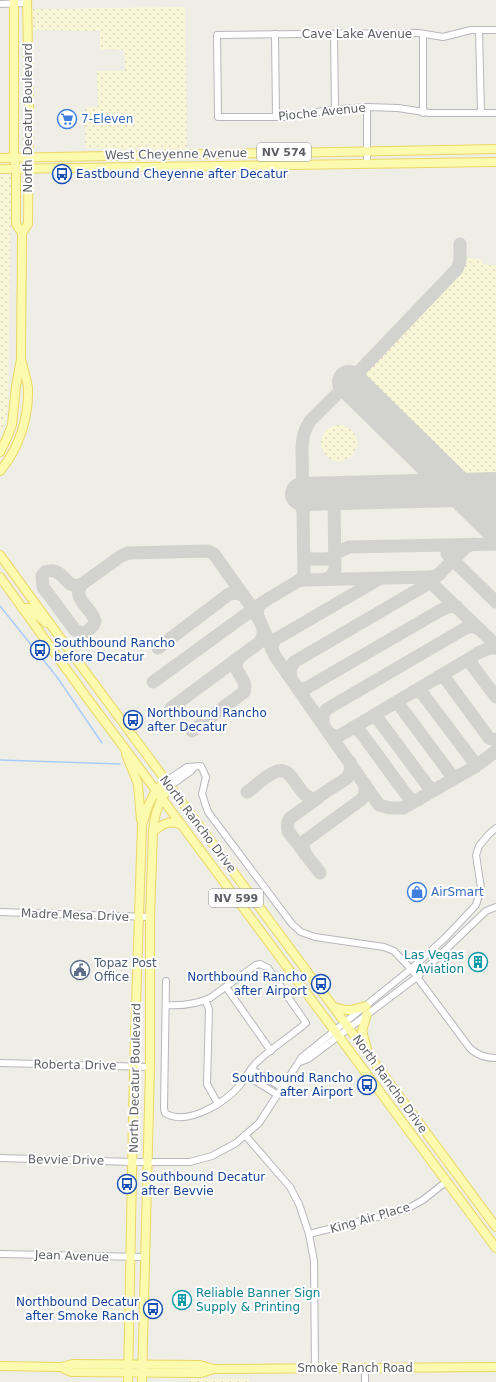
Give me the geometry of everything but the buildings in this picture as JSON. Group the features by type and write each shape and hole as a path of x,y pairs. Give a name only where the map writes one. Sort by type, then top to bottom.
{"main road":[{"name":"North Decatur Boulevard","path":"14,1 14,157 16,169 16,224 22,233"},
{"name":"North Decatur Boulevard","path":"0,452 12,425 16,386 21,359 22,233 28,224 29,157 27,1"},
{"name":"West Cheyenne Avenue","path":"0,158 496,149"},
{"name":"West Cheyenne Avenue","path":"0,169 496,162"},
{"name":"North Decatur Boulevard","path":"0,471 16,446 22,431 26,414 28,386 21,359"},
{"name":"North Rancho Drive","path":"0,555 496,1227"},
{"name":"North Rancho Drive","path":"0,577 496,1248"},
{"path":"22,608 31,610 56,632"},
{"path":"121,742 138,784 142,825"},
{"name":"North Decatur Boulevard","path":"128,1382 134,1067 142,825 148,806 156,790 168,783"},
{"name":"North Decatur Boulevard","path":"142,1382 150,1067 150,918 153,832 154,822 168,783"},
{"path":"153,832 166,823 177,822 183,826"},
{"path":"136,1005 144,1007 145,1026 150,1047"},
{"path":"334,1007 347,1011 366,1010 362,1031 368,1054"},
{"path":"447,1181 467,1198 476,1200"},
{"name":"Smoke Ranch Road","path":"0,1366 61,1367 73,1364 128,1369 200,1365 214,1369 496,1367"}],"street":[{"path":"0,4 14,1 27,1"},
{"path":"480,30 481,113"},
{"name":"Cave Lake Avenue","path":"218,117 217,35 406,33 443,37 466,31 496,30"},
{"path":"275,34 276,117"},
{"path":"334,34 335,109"},
{"path":"422,34 423,113"},
{"path":"367,107 367,164"},
{"name":"Pioche Avenue","path":"218,117 297,116 335,109 367,107 398,108 423,113 496,113"},
{"path":"168,783 187,766 201,766 206,777 202,794 208,812 292,924 301,932 315,937 384,947 394,951 411,969 474,1053 496,1058"},
{"path":"336,1033 366,1010 446,937 476,905 481,888 476,855 479,846 496,828"},
{"path":"366,1010 417,977 486,911 496,907"},
{"name":"Madre Mesa Drive","path":"0,912 150,918"},
{"path":"166,981 165,1113 176,1117 187,1116 214,1107 228,1098 240,1085 256,1063 306,1023 268,968 260,964 256,965 205,1000 186,1004 166,1005"},
{"path":"226,987 271,1051"},
{"path":"205,1000 209,1010 207,1084 210,1092 218,1104"},
{"name":"Bevvie Drive","path":"0,1158 190,1162 212,1156 236,1143 259,1123 307,1053 336,1033"},
{"name":"Roberta Drive","path":"0,1063 150,1067"},
{"path":"251,1069 283,1088"},
{"path":"247,1076 278,1095"},
{"path":"245,1135 290,1187 300,1204 309,1234 314,1260 315,1368"},
{"name":"King Air Place","path":"309,1234 405,1210 423,1200 447,1181"},
{"name":"Jean Avenue","path":"0,1254 145,1257"},
{"path":"365,1368 365,1382"}],"sand":[{"path":"185,7 187,149 85,148 85,108 98,107 97,71 125,71 124,50 100,49 100,31 31,30 31,9"},
{"path":"0,175 11,176 8,406 6,419 0,435"},
{"path":"464,257 482,260 483,264 496,266 496,480 463,480 365,385 363,378 364,372 459,274"},
{"path":"343,425 352,430 356,436 356,450 352,456 343,461 335,461 326,456 322,450 321,439 326,430 332,426"},
{"path":"189,1379 249,1379 249,1382 189,1382"}],"waterway":[{"path":"0,606 57,677 102,743"},
{"path":"0,760 120,764"}],"taxiway":[{"path":"298,581 302,578 304,573 302,449 306,428 310,421 457,269 460,261 460,244"},
{"path":"325,579 331,577 335,570 334,505 341,496 354,492"},
{"path":"303,511 308,500 321,493"},
{"path":"291,678 290,670 294,662 431,582 466,547 473,544"},
{"path":"304,553 306,558 310,559 329,559 338,552 349,547 496,544"},
{"path":"82,584 79,589 80,599 95,621 90,629 81,633 75,630 43,587 42,576 45,572 57,572 72,585 76,585 82,584 121,556 128,553 208,551 214,554 253,609 259,620"},
{"path":"447,554 496,602"},
{"path":"441,573 430,577 298,581 263,602 258,607 257,614 275,656 379,805 390,808 403,808 476,766 496,751"},
{"path":"426,578 496,645"},
{"path":"272,650 272,644 276,639 379,579"},
{"path":"158,648 229,594 236,593 243,595"},
{"path":"153,682 259,605"},
{"path":"298,688 305,689 441,610 450,606 457,607"},
{"path":"323,724 323,714 327,709 464,629 472,626 479,629"},
{"path":"171,708 260,642 263,635 263,629"},
{"path":"496,648 490,648 479,652 472,658 472,665 496,697"},
{"path":"192,731 244,692 244,682 236,667 240,657"},
{"path":"330,734 339,736 472,657"},
{"path":"438,677 445,678 489,738 496,740"},
{"path":"415,691 422,693 474,762 477,764 480,763"},
{"path":"393,704 400,706 452,776 459,776"},
{"path":"372,717 378,719 428,786 432,789 436,789"},
{"path":"352,728 359,730 409,798 418,800"},
{"path":"247,792 268,776 275,772 281,771 287,772 304,794 315,799 347,778 351,770 350,762"},
{"path":"305,854 303,845 306,840 362,799 365,794 365,784"},
{"path":"318,798 290,818 287,826 288,831 320,873"}],"runway":[{"path":"349,382 496,526"},
{"path":"302,494 496,489"}],"place":[{"name":"7-Eleven","path":"67,119"},
{"name":"Eastbound Cheyenne after Decatur","path":"62,174"},
{"name":"Southbound Rancho before Decatur","path":"40,650"},
{"name":"Northbound Rancho after Decatur","path":"133,720"},
{"name":"AirSmart","path":"417,892"},
{"name":"Las Vegas Aviation","path":"478,962"},
{"name":"Topaz Post Office","path":"80,970"},
{"name":"Northbound Rancho after Airport","path":"321,984"},
{"name":"Southbound Rancho after Airport","path":"367,1085"},
{"name":"Southbound Decatur after Bevvie","path":"127,1184"},
{"name":"Reliable Banner Sign Supply & Printing","path":"182,1300"},
{"name":"Northbound Decatur after Smoke Ranch","path":"153,1309"}]}
